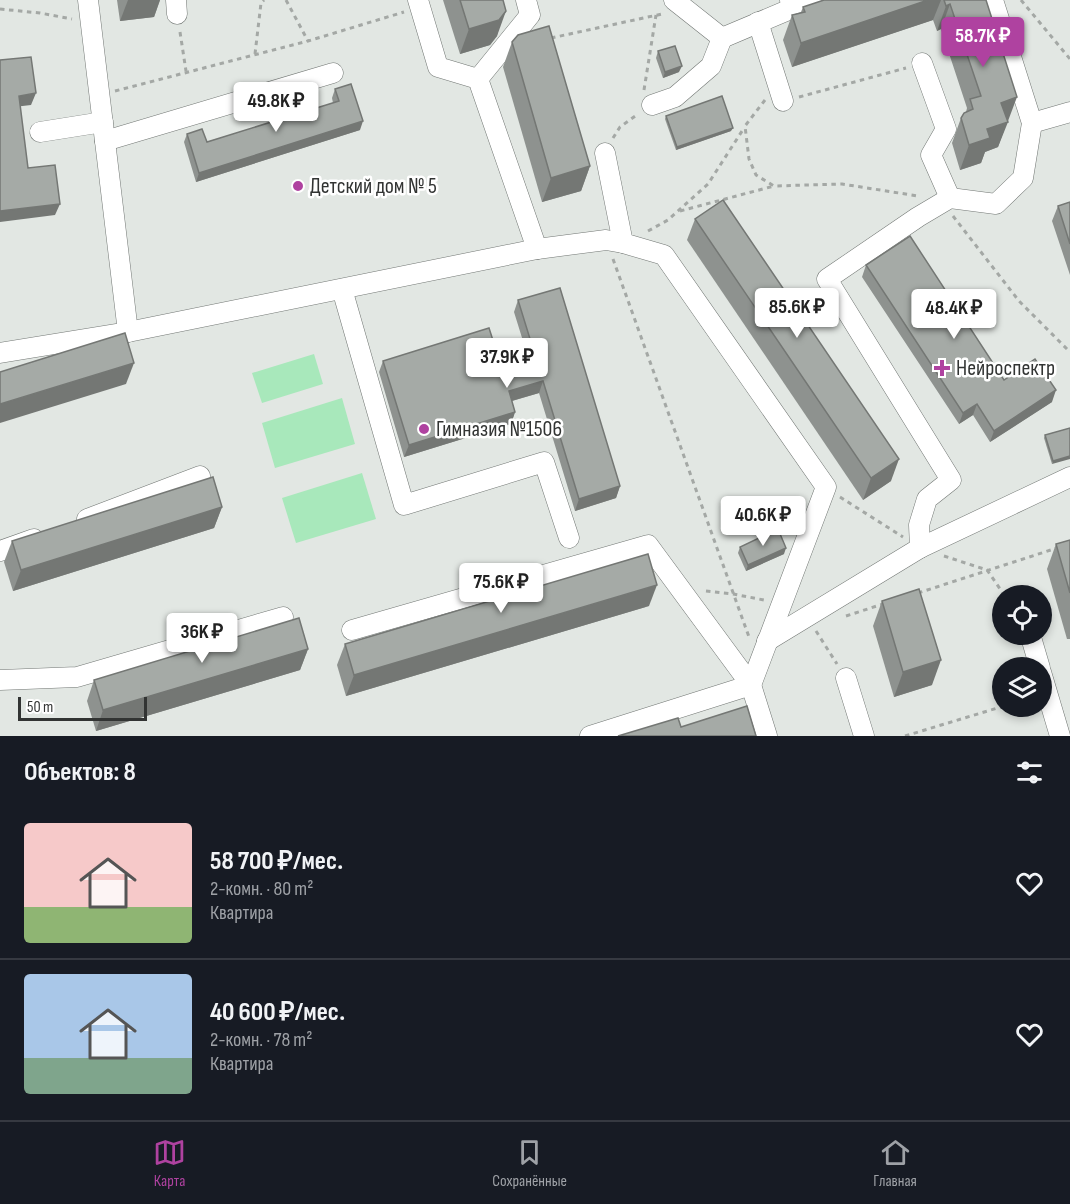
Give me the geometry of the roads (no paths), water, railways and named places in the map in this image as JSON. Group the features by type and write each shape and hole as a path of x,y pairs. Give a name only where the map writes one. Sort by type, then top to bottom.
{"lane":[{"path":"87,0 128,332"},
{"path":"478,79 530,15 526,0"},
{"path":"648,98 675,97 711,66 722,38 791,4 819,0"},
{"path":"920,548 919,525 927,499 951,480 827,279 942,203 996,204 1023,178 1032,123 993,0"},
{"path":"419,4 438,67 478,79"},
{"path":"679,4 722,38"},
{"path":"758,22 780,93"},
{"path":"922,63 946,129 931,154 942,203"},
{"path":"40,132 104,132 333,73"},
{"path":"478,79 537,249"},
{"path":"1032,123 1070,112"},
{"path":"605,153 614,241"},
{"path":"0,353 128,332 537,249 614,241 664,255 826,487 751,685"},
{"path":"342,289 404,505 544,462 569,538"},
{"path":"0,551 200,476"},
{"path":"767,641 920,548 1070,477"},
{"path":"352,630 648,545 751,685 767,736"},
{"path":"0,680 77,677 283,617"},
{"path":"846,678 864,736"},
{"path":"590,736 751,685"},
{"path":"1052,709 1060,736"}],"place":[{"name":"Детский дом № 5","path":"298,186"},
{"name":"Нейроcпектр","path":"942,368"},
{"name":"Гимназия №1506","path":"424,429"}]}
